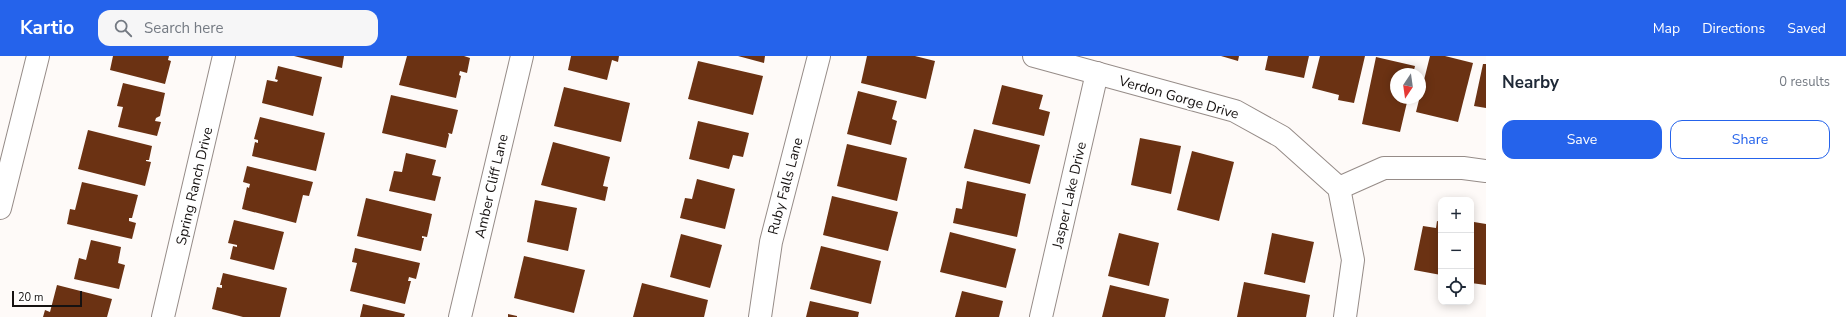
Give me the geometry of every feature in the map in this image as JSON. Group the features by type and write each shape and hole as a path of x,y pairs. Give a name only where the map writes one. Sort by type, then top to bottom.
{"street":[{"path":"0,208 38,56"},
{"name":"Spring Ranch Drive","path":"163,317 224,56"},
{"name":"Amber Cliff Lane","path":"460,317 522,56"},
{"name":"Ruby Falls Lane","path":"760,317 771,242 819,56"},
{"name":"Verdon Gorge Drive","path":"1034,56 1235,111 1282,137 1339,188"},
{"name":"Jasper Lake Drive","path":"1041,317 1097,73"},
{"path":"1345,317 1353,260 1339,188 1384,168 1463,168 1486,171"}],"building":[{"path":"113,56 169,56 168,60 171,61 165,84 110,70"},
{"path":"294,56 344,56 342,68"},
{"path":"407,56 464,56 470,58 467,73 460,71 459,75 461,76 456,98 399,85"},
{"path":"571,56 619,56 618,62 612,60 607,80 568,70"},
{"path":"738,56 765,56 764,63"},
{"path":"867,56 915,56 935,61 926,99 861,83"},
{"path":"1221,56 1239,56 1238,61"},
{"path":"1268,56 1309,56 1304,78 1265,70"},
{"path":"1320,56 1365,56 1354,103 1338,100 1339,95 1312,88"},
{"path":"1430,56 1445,56 1473,63 1458,122 1416,112 1418,104 1426,104 1426,72"},
{"path":"1376,57 1415,66 1414,68 1390,68 1390,104 1407,104 1400,132 1362,124"},
{"path":"698,61 763,76 753,115 688,99"},
{"path":"1483,64 1486,64 1486,108 1474,106"},
{"path":"278,66 322,77 313,116 262,103 267,80 277,82 278,80 275,79"},
{"path":"123,83 165,93 160,116 156,118 155,121 161,122 157,136 118,127 123,107 117,106"},
{"path":"1002,85 1043,95 1039,109 1050,112 1044,136 992,124"},
{"path":"564,87 630,103 621,142 554,126"},
{"path":"858,91 897,101 892,119 897,121 891,145 847,134"},
{"path":"391,95 458,110 452,134 448,133 449,135 446,148 382,133"},
{"path":"260,117 325,133 316,171 252,156 255,142 258,143 258,140 254,139"},
{"path":"698,121 749,133 743,157 733,155 729,169 689,159"},
{"path":"974,129 1040,145 1030,184 964,168"},
{"path":"88,130 152,146 149,160 146,160 151,162 145,186 78,169"},
{"path":"1140,138 1181,146 1171,194 1131,185"},
{"path":"553,142 610,157 603,186 608,187 605,201 541,185"},
{"path":"847,144 907,158 897,201 837,186"},
{"path":"1192,151 1234,162 1219,221 1177,210"},
{"path":"406,153 436,160 432,175 441,177 435,201 389,191 394,171 402,172"},
{"path":"247,166 313,182 309,196 303,195 296,223 242,209 247,187 249,188 250,184 243,182"},
{"path":"697,179 735,189 725,229 680,218 685,198 692,199"},
{"path":"967,181 1026,194 1017,237 953,223 956,208 962,209"},
{"path":"82,182 138,195 132,218 129,218 129,221 136,223 132,239 67,224 70,209 75,210"},
{"path":"832,196 898,212 888,251 823,235"},
{"path":"366,198 432,214 427,237 422,236 422,238 424,238 421,251 357,236"},
{"path":"535,200 577,208 568,251 527,242"},
{"path":"234,220 284,232 274,270 230,259 233,246 237,247 237,245 228,243"},
{"path":"1437,221 1438,274 1414,270 1423,226 1436,228"},
{"path":"1474,222 1486,224 1486,285 1474,283"},
{"path":"950,232 1016,249 1006,288 940,272"},
{"path":"1119,233 1159,243 1149,286 1108,276"},
{"path":"1272,233 1314,242 1305,283 1264,274"},
{"path":"681,234 722,245 710,288 670,277"},
{"path":"91,240 121,247 118,263 125,265 119,289 74,279 79,258 86,260"},
{"path":"821,246 881,261 871,304 810,289"},
{"path":"355,248 420,263 416,279 409,277 408,281 411,281 405,304 350,291 357,263 352,262"},
{"path":"524,256 585,270 574,313 514,298"},
{"path":"223,273 287,288 280,317 243,317 212,309 217,287 222,288 222,285 220,285"},
{"path":"1244,282 1310,295 1306,317 1237,317"},
{"path":"642,283 708,300 704,317 633,317"},
{"path":"57,285 112,299 107,317 43,317 45,310 50,312"},
{"path":"1110,285 1169,299 1165,317 1102,317"},
{"path":"962,291 1003,301 999,317 955,317"},
{"path":"810,301 859,312 858,317 806,317"},
{"path":"363,304 405,314 404,317 360,317"},
{"path":"508,314 517,316 517,317 508,317"}]}
